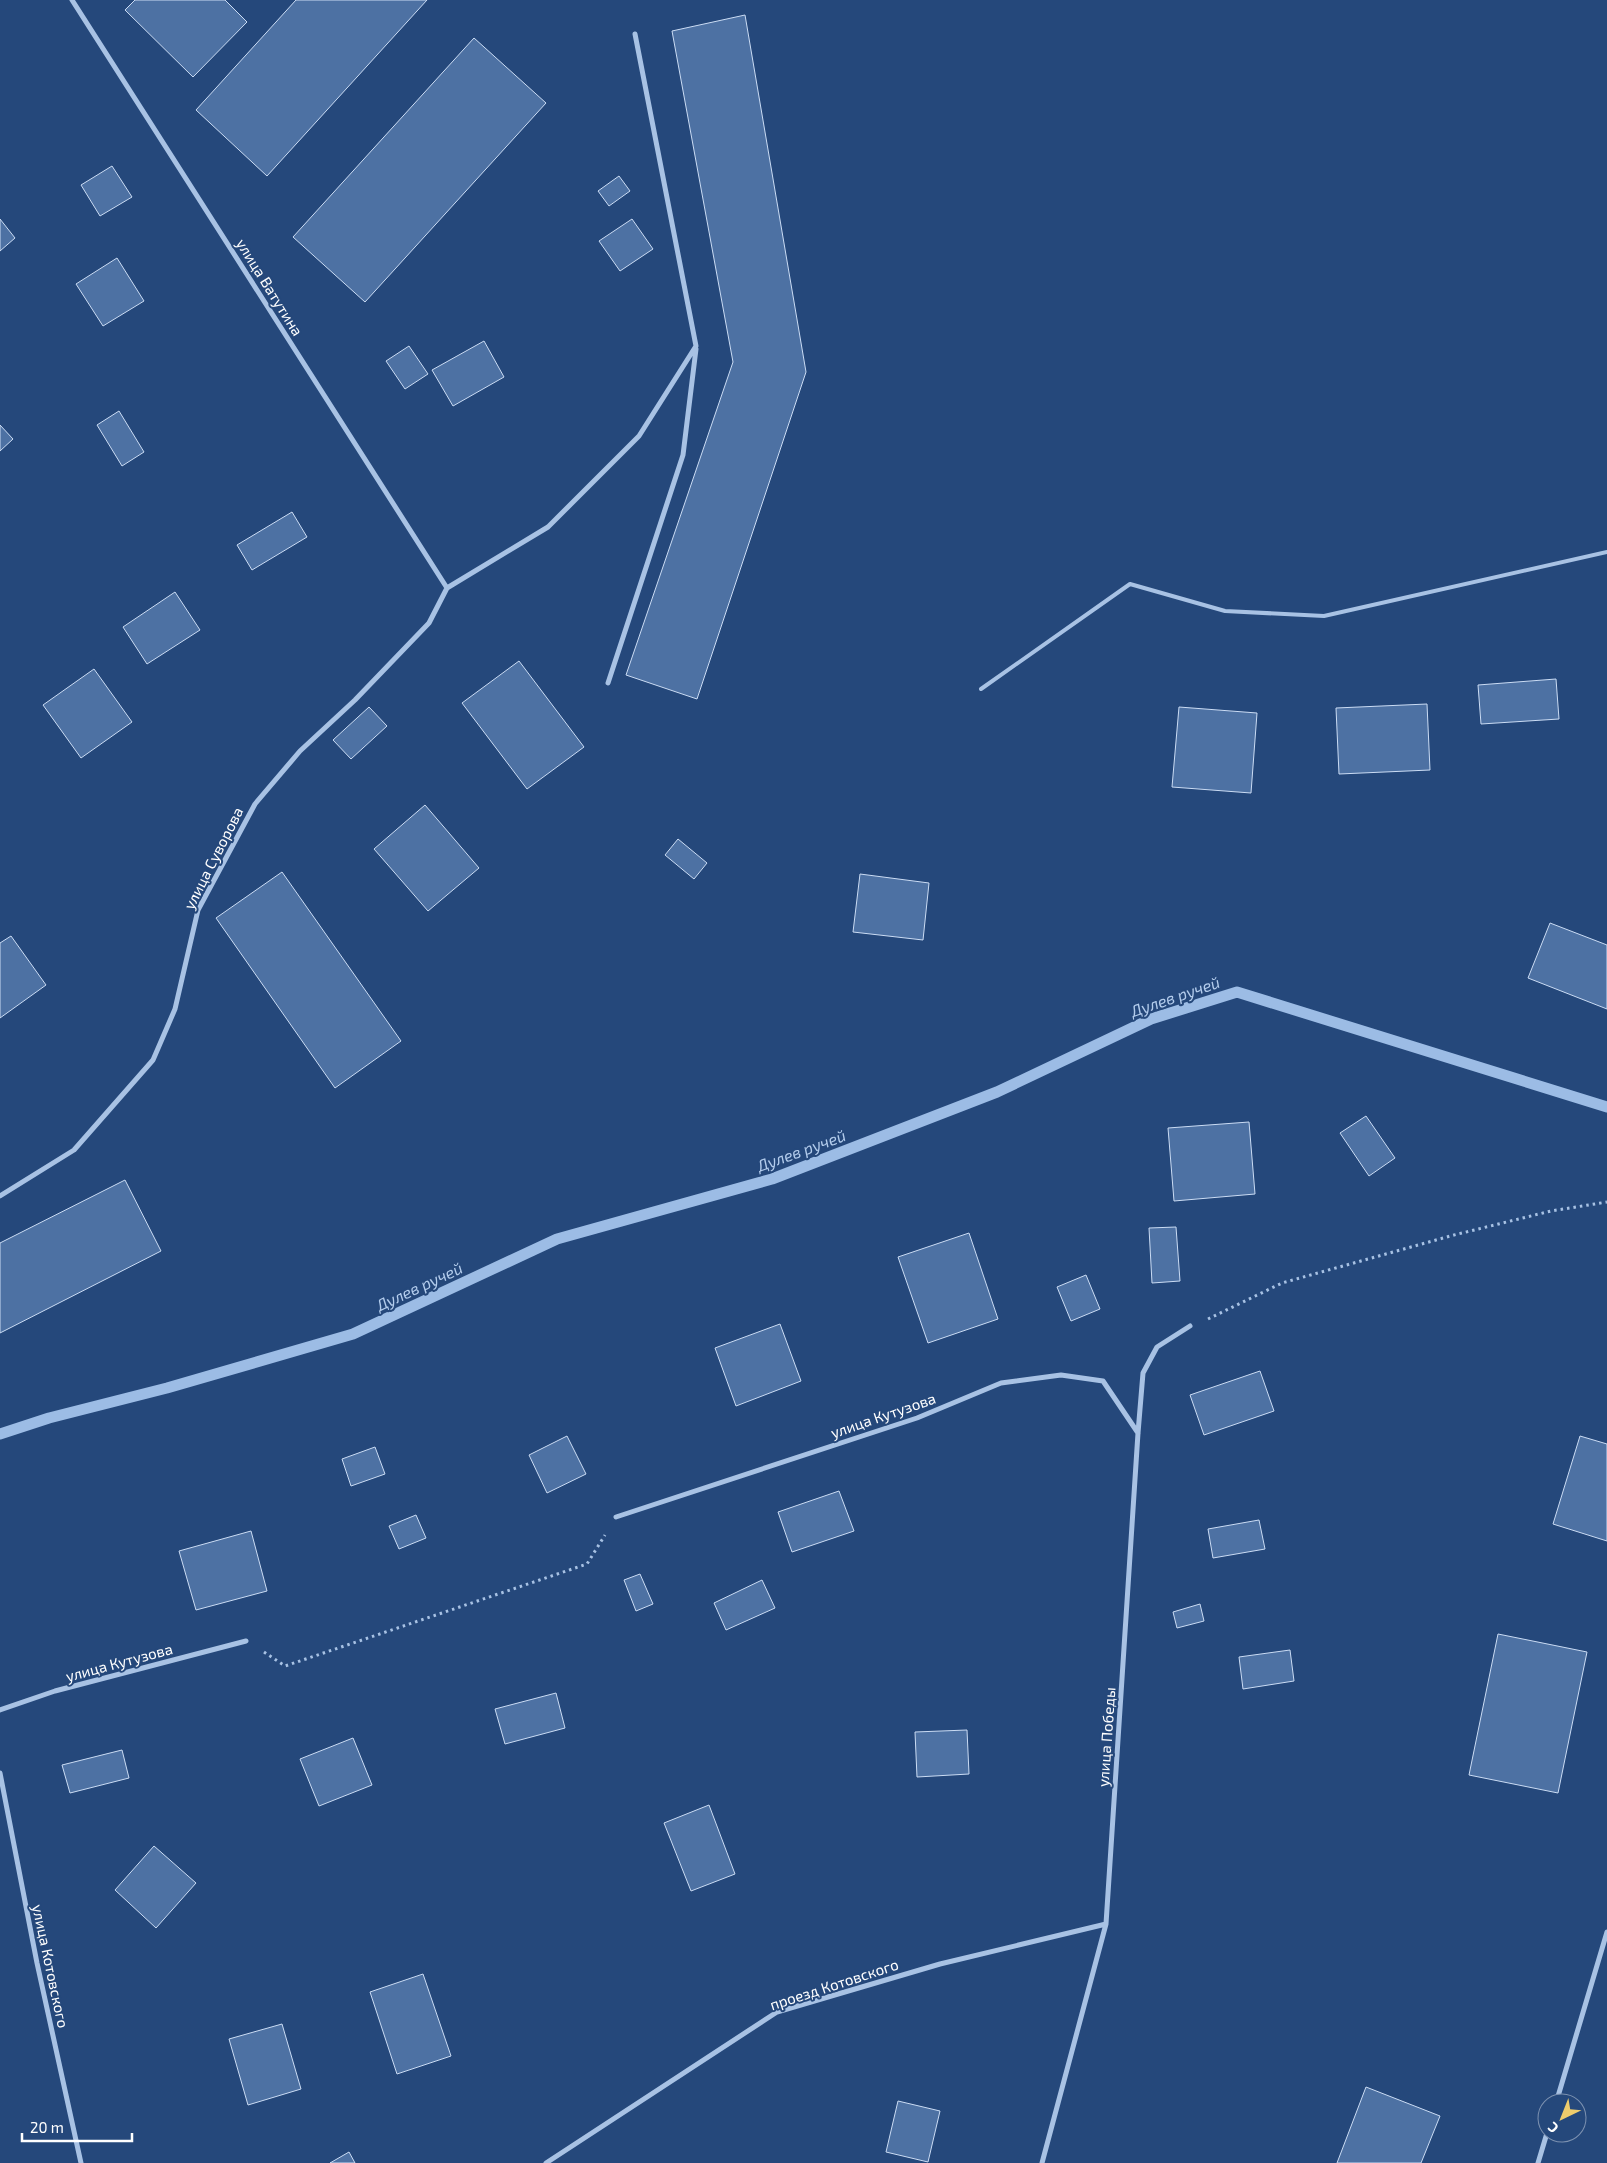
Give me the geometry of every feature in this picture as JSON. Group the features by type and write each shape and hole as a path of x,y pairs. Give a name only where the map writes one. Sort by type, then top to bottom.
{"street":[{"name":"улица Ватутина","path":"72,0 447,588"},
{"path":"608,683 683,455 696,346 635,34"},
{"path":"447,588 555,520 640,436 696,346"},
{"name":"улица Суворова","path":"0,1196 74,1150 153,1060 175,1009 198,910 256,804 300,751 355,700 429,623 447,588"},
{"name":"улица Победы","path":"1042,2163 1106,1924 1143,1373 1157,1347 1190,1326"},
{"name":"улица Кутузова","path":"616,1517 917,1418 1001,1383 1061,1375 1103,1381 1138,1433"},
{"name":"улица Кутузова","path":"0,1710 55,1691 246,1641"},
{"name":"улица Котовского","path":"0,1773 37,1964 81,2163"},
{"name":"проезд Котовского","path":"546,2163 777,2012 940,1964 1106,1924"},
{"path":"1559,2093 1607,1932"},
{"path":"1538,2163 1544,2143"}],"lane":[{"path":"981,689 1130,584 1225,611 1324,616 1607,552"}],"path":[{"path":"1190,1326 1282,1284 1454,1235 1551,1211 1607,1202"},
{"path":"246,1641 285,1666 578,1568 587,1564 616,1517"}],"building":[{"path":"135,0 225,0 247,22 193,77 125,10"},
{"path":"296,0 427,0 267,176 196,110"},
{"path":"745,15 806,372 697,699 626,675 733,362 672,31"},
{"path":"474,38 546,103 365,302 293,237"},
{"path":"112,166 132,197 100,216 81,185"},
{"path":"619,176 630,191 609,206 598,191"},
{"path":"0,219 15,238 0,251"},
{"path":"632,219 653,249 620,271 599,241"},
{"path":"117,258 144,301 103,326 76,284"},
{"path":"484,341 504,377 453,406 432,370"},
{"path":"409,346 428,374 405,389 386,361"},
{"path":"119,411 144,452 122,466 97,425"},
{"path":"0,425 13,439 0,451"},
{"path":"292,512 307,537 252,570 237,545"},
{"path":"175,592 200,630 147,664 123,627"},
{"path":"519,661 584,747 527,789 462,703"},
{"path":"94,669 132,722 81,758 43,705"},
{"path":"1556,679 1559,719 1481,724 1478,685"},
{"path":"1427,704 1430,770 1339,774 1336,708"},
{"path":"369,707 387,726 351,759 333,740"},
{"path":"1179,707 1257,713 1251,793 1172,787"},
{"path":"425,805 479,868 428,911 374,849"},
{"path":"678,839 707,863 694,879 665,855"},
{"path":"282,872 401,1041 335,1088 216,918"},
{"path":"860,874 929,883 923,940 853,932"},
{"path":"1550,923 1607,945 1607,1009 1528,978"},
{"path":"11,936 46,985 0,1018 0,943"},
{"path":"1366,1116 1395,1158 1369,1176 1340,1133"},
{"path":"1249,1122 1255,1194 1174,1201 1168,1128"},
{"path":"125,1180 161,1251 0,1333 0,1243"},
{"path":"1176,1227 1180,1281 1152,1283 1149,1228"},
{"path":"969,1233 998,1319 928,1343 898,1257"},
{"path":"1086,1275 1100,1309 1071,1321 1057,1287"},
{"path":"780,1324 801,1381 736,1406 715,1348"},
{"path":"1260,1371 1274,1411 1204,1435 1190,1395"},
{"path":"567,1436 586,1474 547,1493 529,1455"},
{"path":"1580,1436 1607,1444 1607,1541 1553,1524"},
{"path":"375,1447 385,1474 351,1486 342,1459"},
{"path":"839,1491 854,1531 792,1552 778,1512"},
{"path":"416,1515 426,1538 399,1549 389,1526"},
{"path":"1259,1520 1265,1549 1213,1558 1208,1529"},
{"path":"251,1531 267,1591 196,1610 179,1551"},
{"path":"640,1574 653,1604 636,1611 624,1580"},
{"path":"762,1580 775,1608 726,1630 714,1603"},
{"path":"1200,1604 1204,1621 1177,1628 1173,1612"},
{"path":"1498,1634 1587,1652 1558,1793 1469,1775"},
{"path":"1290,1650 1294,1681 1243,1689 1239,1657"},
{"path":"556,1693 565,1728 505,1744 495,1709"},
{"path":"967,1730 969,1774 917,1777 915,1732"},
{"path":"353,1738 372,1785 319,1806 300,1759"},
{"path":"122,1750 129,1778 70,1793 62,1765"},
{"path":"709,1805 735,1874 691,1891 664,1823"},
{"path":"154,1846 196,1883 156,1928 115,1890"},
{"path":"423,1974 451,2056 397,2074 370,1992"},
{"path":"282,2024 301,2089 248,2105 229,2039"},
{"path":"1366,2087 1440,2116 1421,2163 1337,2163"},
{"path":"898,2101 940,2111 928,2162 886,2152"},
{"path":"349,2152 355,2163 330,2163"}],"waterway":[{"name":"Дулев ручей","path":"0,1434 49,1418 167,1388 353,1334 557,1239 772,1179 997,1092 1151,1019 1237,992 1607,1107"}]}
